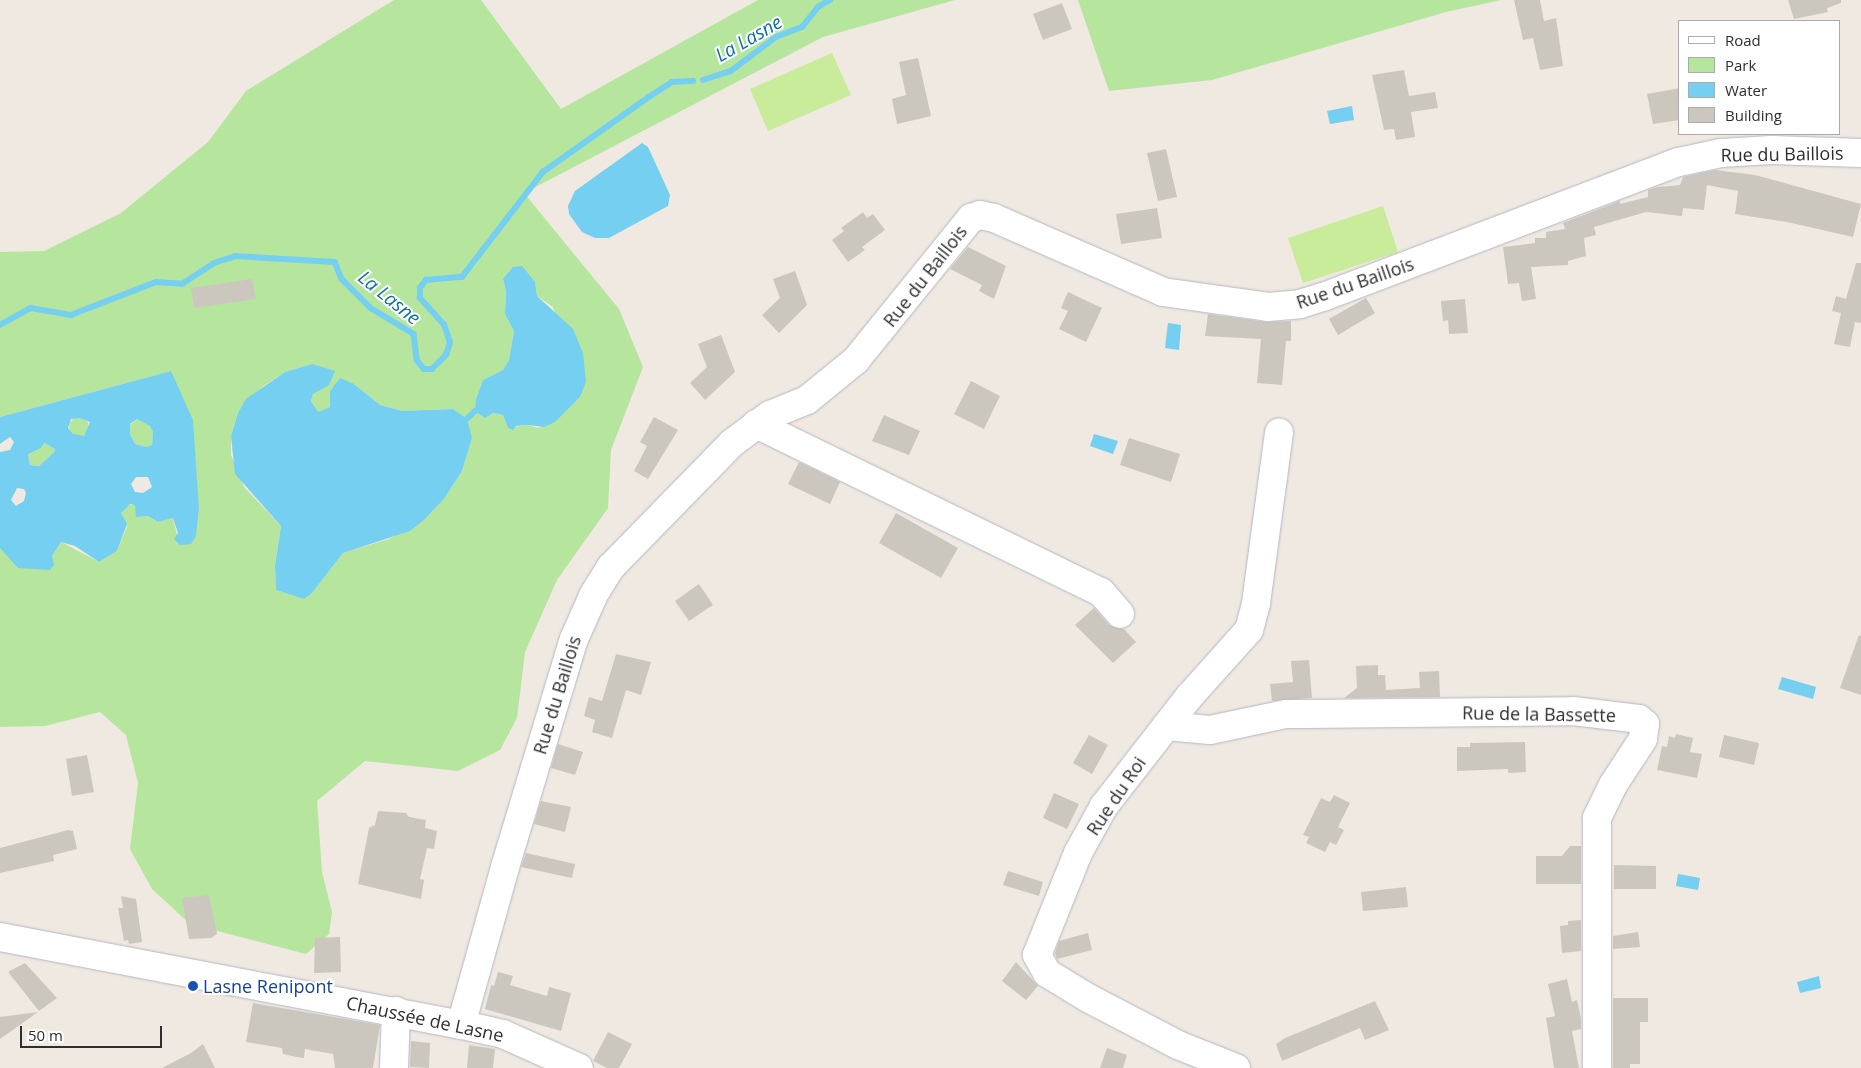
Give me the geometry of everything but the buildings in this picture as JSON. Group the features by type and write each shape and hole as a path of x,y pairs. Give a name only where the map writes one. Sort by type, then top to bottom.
{"street":[{"name":"Rue du Baillois","path":"461,1025 502,876 582,617 611,567 732,443 756,424 807,400 856,360 970,218 980,215 994,218 1163,292 1268,307 1300,304 1323,297 1679,162 1721,153 1763,150 1861,153"},
{"path":"756,424 1101,592 1120,614"},
{"name":"Rue du Roi","path":"1236,1068 1178,1045 1065,986 1047,973 1037,955 1078,853 1104,806 1166,726 1249,630 1256,603 1279,433"},
{"name":"Rue de la Bassette","path":"1166,726 1210,730 1286,714 1573,711 1639,719 1645,724 1643,739 1604,802 1597,831 1597,1068"},
{"name":"Chaussée de Lasne","path":"0,937 396,1011 503,1034 579,1068"},
{"path":"394,1068 396,1011"}],"green space":[{"path":"394,0 481,0 561,109 758,0 955,0 823,37 524,193 619,309 643,367 611,450 608,508 557,580 525,652 517,718 500,750 458,771 365,761 317,801 322,872 332,912 329,934 306,954 190,924 152,889 130,849 138,783 126,735 100,712 45,726 0,727 0,548 52,556 61,542 99,562 117,551 127,527 121,513 125,506 135,504 137,517 148,516 158,522 173,518 177,535 196,536 199,510 171,371 0,417 0,252 44,251 121,213 208,142 246,91","holes":["503,279 535,282 537,296 553,307 580,397 554,422 538,428 528,425 508,428 503,415 493,413 476,399 483,380 503,370 509,360 514,331 505,314 506,292","312,364 319,388 313,393 311,401 318,413 330,407 330,391 336,385 354,384 380,405 403,411 453,409 472,438 462,471 444,499 425,519 389,539 343,553 312,593 304,599 276,590 275,566 281,526 244,487 231,455 231,436 238,413 262,387 285,372"]},
{"path":"1078,0 1501,0 1446,12 1212,80 1109,91"},
{"path":"832,53 851,95 768,131 750,89"},
{"path":"1383,206 1398,252 1303,283 1288,238"},
{"path":"79,417 86,420 89,427 86,434 79,437 72,434 69,427 72,420"},
{"path":"137,419 151,426 153,432 152,445 147,447 135,444 130,434 130,425"},
{"path":"43,443 55,449 54,452 39,466 30,465 28,454"}],"water":[{"path":"1352,106 1354,120 1330,124 1327,111"},
{"path":"642,143 648,147 670,195 668,206 609,238 595,238 582,232 569,214 568,206 575,191"},
{"path":"522,266 535,282 537,296 573,329 583,353 586,382 580,397 555,422 544,427 516,426 513,430 508,428 503,415 493,413 485,418 475,411 476,399 483,380 503,370 509,360 514,331 505,314 506,292 503,279 513,267"},
{"path":"1168,323 1181,325 1179,350 1165,348"},
{"path":"312,364 335,371 329,385 313,394 311,401 318,412 330,407 330,391 340,378 354,384 380,405 403,411 453,409 467,419 472,438 462,471 444,499 425,519 410,531 343,553 312,593 304,599 276,590 275,566 281,526 235,474 231,436 238,413 246,399 285,372"},
{"path":"171,371 193,420 199,510 196,536 191,544 180,545 174,539 178,533 173,518 158,522 148,516 136,517 135,505 130,504 121,513 127,524 117,551 99,562 75,546 61,542 52,556 54,565 50,570 18,568 0,548 0,452 10,450 14,442 10,437 0,444 0,417","holes":["80,418 90,422 84,436 73,434 68,428 71,419","137,419 150,426 153,432 152,445 147,447 135,444 130,434 130,424","44,443 55,449 39,466 30,465 28,454 41,448","136,477 148,477 152,487 143,493 135,492 131,484","17,488 24,489 26,493 24,501 16,506 11,500"]},
{"path":"1094,434 1118,441 1113,454 1090,446"},
{"path":"1782,677 1816,687 1813,699 1778,689"},
{"path":"1678,874 1700,878 1698,890 1676,886"},
{"path":"1819,976 1821,988 1800,993 1797,982"}],"waterway":[{"name":"La Lasne","path":"703,80 731,71 776,37 802,27 818,7 830,0"},
{"name":"La Lasne","path":"0,325 31,308 71,315 156,282 182,284 214,263 235,256 335,262 342,279 371,308 414,334 417,360 424,369 432,369 446,355 450,343 444,325 420,298 420,288 426,280 462,277 543,172 672,82 693,81"},
{"path":"467,419 475,411"}],"place":[{"name":"Lasne Renipont","path":"193,986"}]}
